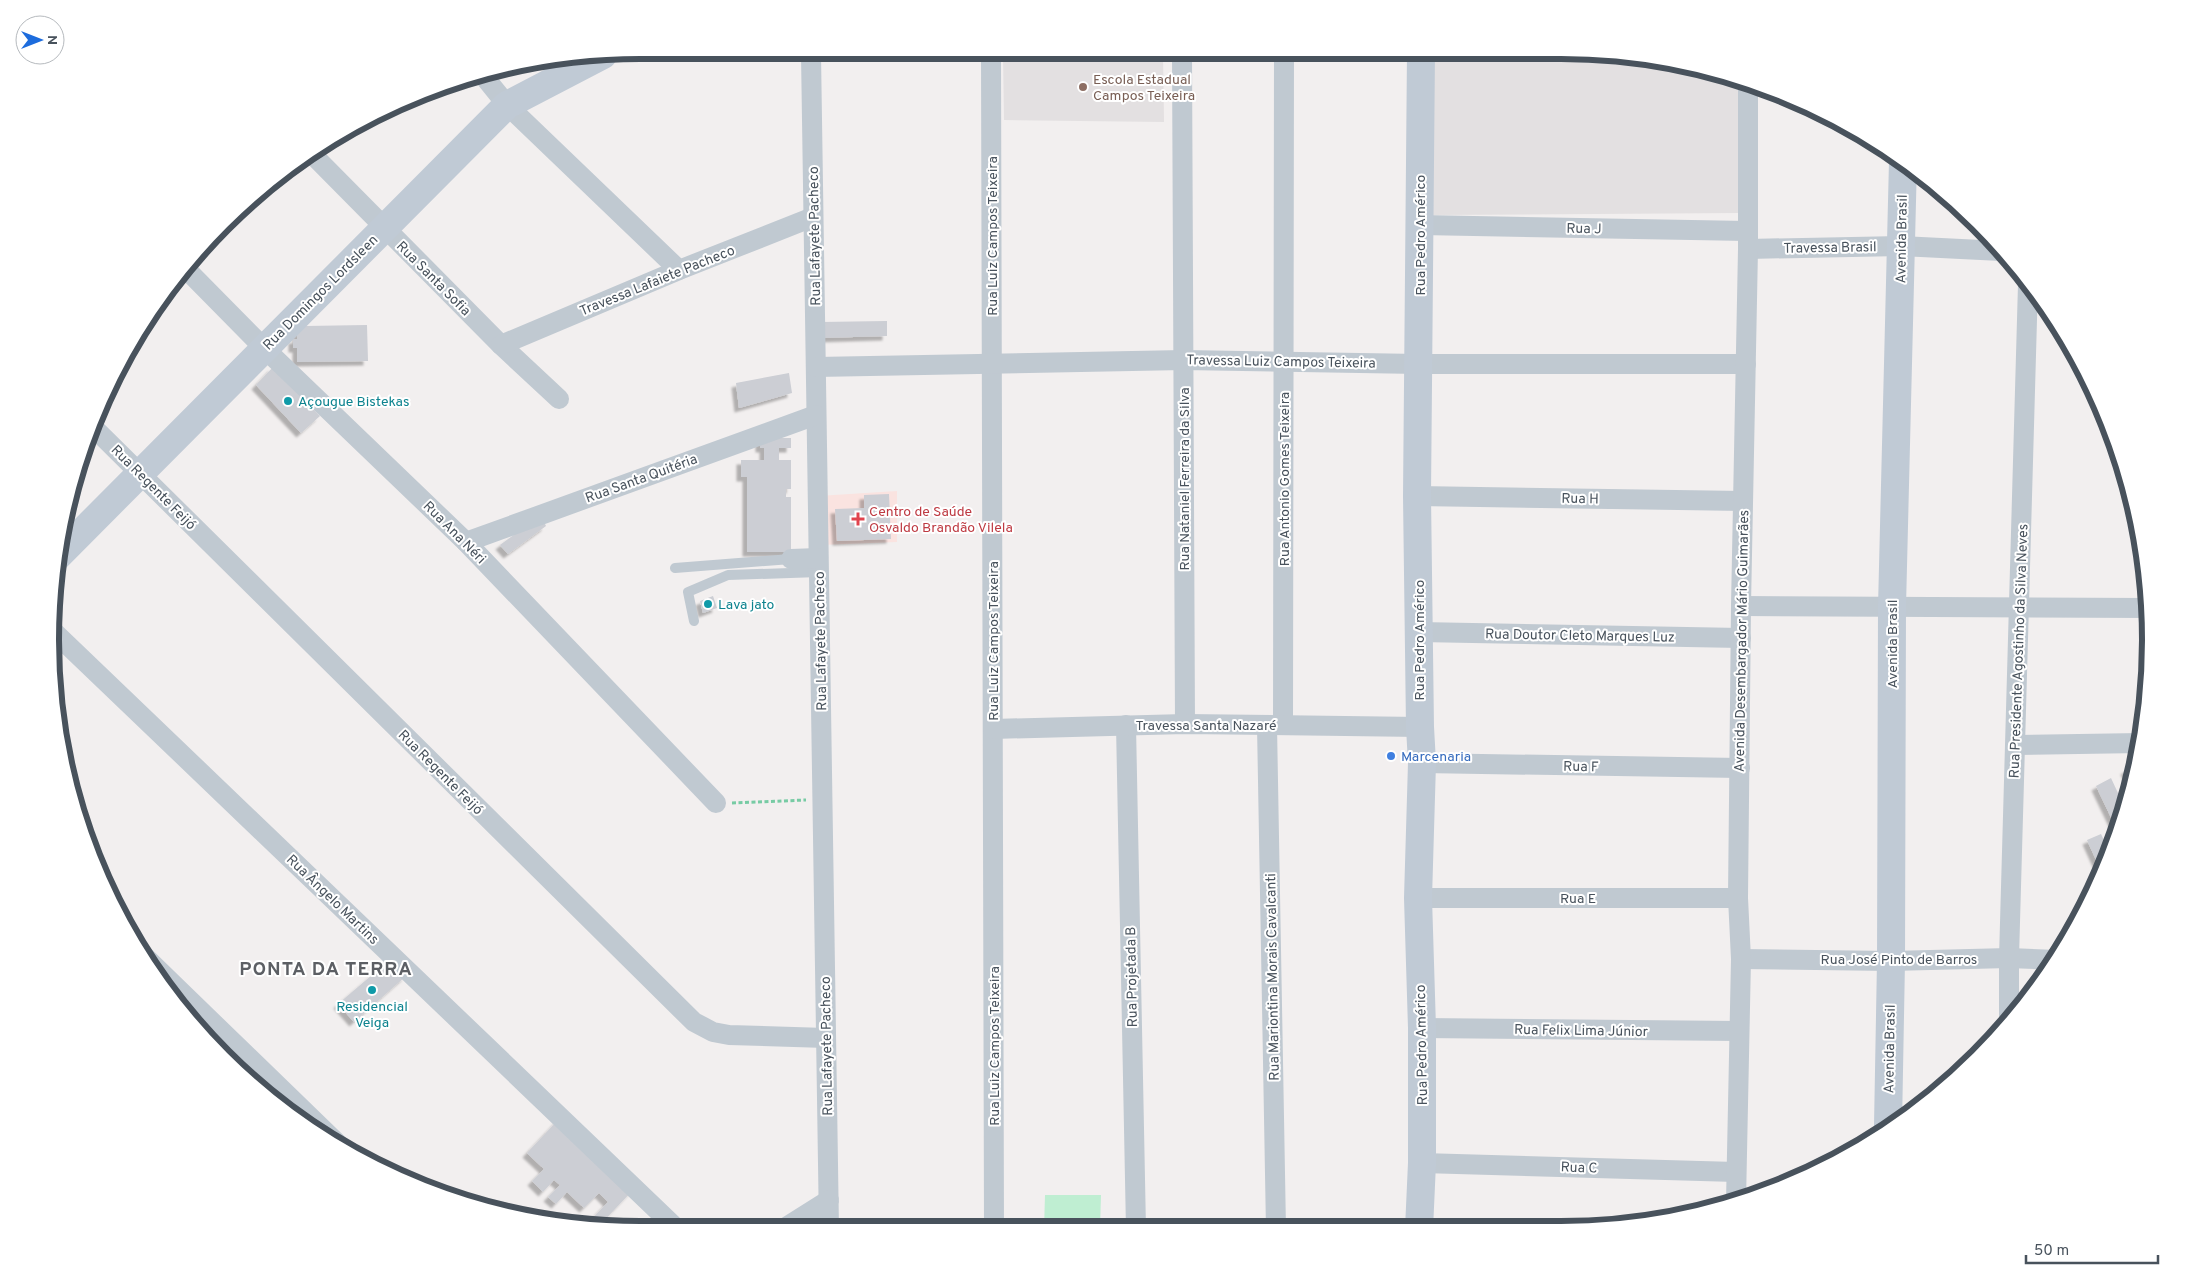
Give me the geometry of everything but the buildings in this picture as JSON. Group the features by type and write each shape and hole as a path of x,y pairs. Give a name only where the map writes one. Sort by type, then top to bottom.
{"street":[{"name":"Rua Lafayete Pacheco","path":"811,59 829,1221"},
{"name":"Rua Luiz Campos Teixeira","path":"991,59 994,1221"},
{"name":"Rua Nataniel Ferreira da Silva","path":"1182,59 1185,724"},
{"name":"Rua Antonio Gomes Teixeira","path":"1275,725 1284,360 1284,59"},
{"name":"Rua Pedro Américo","path":"1419,1221 1422,1163 1422,1028 1418,898 1422,764 1418,496 1421,59"},
{"name":"Rua Domingos Lordsleen","path":"67,547 139,472 507,104 591,61"},
{"path":"487,80 507,104 679,270"},
{"name":"Avenida Desembargador Mário Guimarães","path":"1736,1194 1742,959 1738,898 1748,240 1748,90"},
{"name":"Rua Santa Sofia","path":"316,158 501,345 559,399"},
{"name":"Avenida Brasil","path":"1888,1120 1891,961 1892,607 1903,170"},
{"name":"Travessa Lafaiete Pacheco","path":"501,345 679,270 813,217"},
{"name":"Rua J","path":"1421,225 1748,240"},
{"name":"Travessa Brasil","path":"1748,240 1992,251"},
{"name":"Rua Ana Néri","path":"190,273 264,348 466,542 716,804"},
{"name":"Rua Presidente Agostinho da Silva Neves","path":"2009,1010 2028,294"},
{"name":"Travessa Luiz Campos Teixeira","path":"816,367 1184,360 1284,360 1419,364 1746,364"},
{"name":"Rua Santa Quitéria","path":"466,542 816,415"},
{"name":"Rua Regente Feijó","path":"98,431 694,1022 713,1032 729,1035 826,1038"},
{"name":"Rua H","path":"1418,496 1743,501"},
{"path":"791,559 819,565"},
{"path":"1741,606 2141,608"},
{"name":"Rua Doutor Cleto Marques Luz","path":"1419,632 1741,638"},
{"name":"Rua Ângelo Martins","path":"59,637 669,1221"},
{"name":"Travessa Santa Nazaré","path":"993,729 1185,724 1420,727"},
{"name":"Rua Projetada B","path":"1126,725 1136,1221"},
{"name":"Rua Mariontina Morais Cavalcanti","path":"1275,725 1276,1221"},
{"path":"2016,745 2133,743"},
{"name":"Rua F","path":"1422,764 1740,768"},
{"name":"Rua E","path":"1418,898 1738,898"},
{"name":"Rua José Pinto de Barros","path":"1742,959 1891,961 2009,958 2046,960"},
{"path":"169,981 315,1121"},
{"name":"Rua Felix Lima Júnior","path":"1422,1028 1739,1031"},
{"name":"Rua C","path":"1422,1163 1736,1172"},
{"path":"796,1221 829,1200"}],"lane":[{"path":"675,568 791,559"},
{"path":"694,621 688,592 728,575 819,565"}],"path":[{"path":"716,804 822,799"}],"shaded area":[{"name":"Escola Estadual Campos Teixeira","path":"1003,59 1163,59 1164,122 1004,120"},
{"path":"1432,59 1599,60 1674,70 1740,88 1739,213 1432,215"},
{"name":"Centro de Saúde Osvaldo Brandão Vilela","path":"897,491 897,542 819,545 818,496"}],"green space":[{"path":"1045,1195 1101,1195 1100,1221 1044,1221"}],"place":[{"name":"Escola Estadual Campos Teixeira","path":"1083,87"},
{"name":"Açougue Bistekas","path":"288,401"},
{"name":"Centro de Saúde Osvaldo Brandão Vilela","path":"858,519"},
{"name":"Lava jato","path":"708,604"},
{"name":"Marcenaria","path":"1391,756"},
{"name":"Residencial Veiga","path":"372,990"}],"district":[{"name":"PONTA DA TERRA","path":"326,968"}]}
